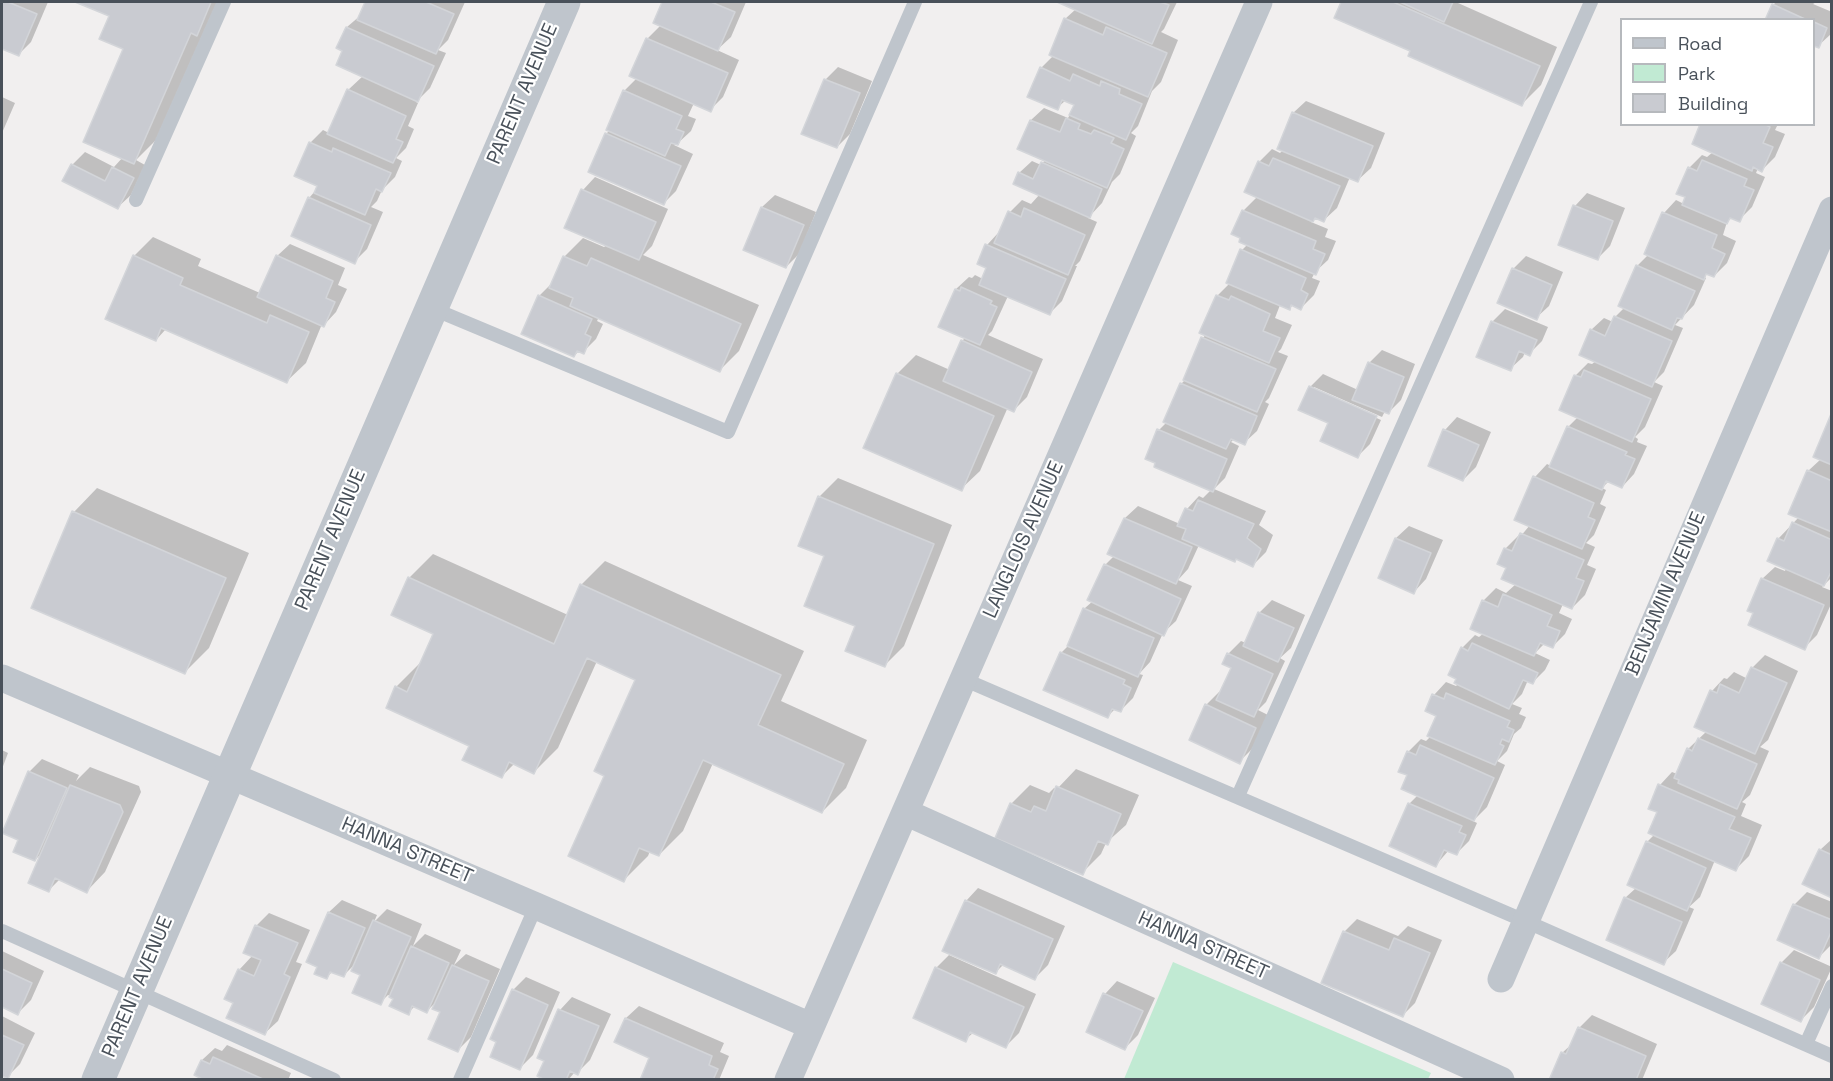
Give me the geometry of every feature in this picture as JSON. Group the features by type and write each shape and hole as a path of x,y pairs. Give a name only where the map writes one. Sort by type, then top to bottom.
{"street":[{"name":"PARENT AVENUE","path":"98,1080 564,2"},
{"name":"LANGLOIS AVENUE","path":"788,1080 1259,2"},
{"name":"BENJAMIN AVENUE","path":"1501,979 1832,210"},
{"name":"HANNA STREET","path":"2,678 812,1026"},
{"name":"HANNA STREET","path":"905,812 1465,1072 1501,1080"}],"lane":[{"path":"136,200 224,2"},
{"path":"432,308 728,432 915,2"},
{"path":"1238,796 1591,2"},
{"path":"963,679 1238,796 1832,1056"},
{"path":"460,1080 536,906"},
{"path":"2,931 334,1080"},
{"path":"1806,1044 1832,986"}],"green space":[{"path":"1173,962 1431,1073 1428,1079 1124,1079"}],"building":[{"path":"2,2 8,2 37,14 19,56 2,49"},
{"path":"75,2 211,2 197,36 191,33 134,164 83,142 123,49 99,39 109,16"},
{"path":"365,2 426,2 454,14 436,54 357,20"},
{"path":"662,2 711,2 735,12 718,51 653,23"},
{"path":"1057,2 1160,2 1169,5 1152,44"},
{"path":"1341,2 1393,2 1540,66 1522,106 1408,56 1410,51 1334,18"},
{"path":"1400,2 1453,2 1444,22"},
{"path":"1772,4 1803,18 1766,18"},
{"path":"1064,18 1103,35 1106,27 1167,53 1148,97 1049,55"},
{"path":"1815,22 1827,28 1819,48 1815,46"},
{"path":"346,27 434,66 418,102 336,65 342,51 336,48"},
{"path":"646,38 728,73 711,112 629,76"},
{"path":"1040,67 1070,81 1073,74 1100,86 1101,81 1120,89 1119,94 1142,104 1126,140 1069,115 1074,105 1062,100 1058,110 1027,97"},
{"path":"824,79 860,93 837,148 801,134"},
{"path":"347,89 406,116 396,139 403,142 393,163 327,134"},
{"path":"623,90 682,116 676,129 684,132 678,145 671,143 665,156 606,130"},
{"path":"1292,112 1373,146 1358,182 1277,149"},
{"path":"1066,118 1080,124 1078,129 1091,134 1094,130 1114,138 1111,143 1124,149 1107,188 1017,149 1030,120 1060,132"},
{"path":"1699,126 1768,126 1770,127 1763,143 1773,147 1762,172 1753,167 1752,171 1692,144"},
{"path":"605,133 681,166 664,205 588,172"},
{"path":"309,142 332,152 333,148 391,173 382,192 376,189 365,215 314,193 317,186 294,176"},
{"path":"1273,158 1340,186 1324,222 1315,218 1313,222 1244,192 1258,161 1269,166"},
{"path":"1702,160 1747,179 1744,186 1754,190 1740,222 1730,218 1727,224 1682,205 1685,197 1676,194 1688,167 1697,171"},
{"path":"1041,162 1102,189 1090,218 1013,184 1018,172 1033,179"},
{"path":"71,164 105,181 112,167 134,178 118,209 62,181"},
{"path":"581,189 656,222 639,260 564,228"},
{"path":"308,197 371,225 355,264 291,236"},
{"path":"1573,205 1613,221 1598,260 1558,245"},
{"path":"761,207 804,225 786,268 743,250"},
{"path":"1024,208 1085,235 1068,275 994,243 1008,211 1021,217"},
{"path":"1242,210 1316,241 1313,249 1325,254 1316,275 1239,242 1240,238 1231,234"},
{"path":"1662,212 1717,235 1712,248 1725,254 1714,277 1706,274 1704,280 1644,254"},
{"path":"985,244 1066,279 1050,315 979,285 986,268 977,264"},
{"path":"1240,249 1306,278 1301,290 1308,294 1301,310 1291,305 1290,310 1226,283"},
{"path":"133,255 183,278 180,285 267,323 270,315 309,332 287,383 161,328 156,341 105,319"},
{"path":"276,255 333,281 326,298 335,302 324,327 257,297"},
{"path":"563,256 587,266 591,258 741,324 720,372 570,306 573,298 549,288"},
{"path":"1636,265 1695,291 1682,319 1677,318 1672,330 1618,306"},
{"path":"1512,268 1552,285 1537,320 1497,303"},
{"path":"961,287 992,301 990,304 997,307 980,345 938,327 955,289 960,291"},
{"path":"538,295 592,319 585,334 591,337 584,354 577,351 574,357 521,334"},
{"path":"1216,295 1229,300 1231,296 1270,314 1263,331 1280,338 1269,363 1199,333"},
{"path":"1614,316 1672,341 1652,387 1579,355 1590,329 1605,336"},
{"path":"1491,321 1537,340 1530,356 1519,351 1511,371 1476,357"},
{"path":"1201,337 1276,369 1257,412 1183,380"},
{"path":"961,340 1032,372 1014,412 943,381"},
{"path":"1368,362 1404,377 1389,414 1352,400"},
{"path":"1584,370 1651,399 1632,442 1559,410 1574,375 1581,377"},
{"path":"896,373 994,416 962,491 863,448"},
{"path":"1180,383 1257,416 1245,445 1231,439 1226,449 1163,422"},
{"path":"1309,386 1377,416 1358,458 1320,441 1328,423 1298,410"},
{"path":"1832,414 1832,465 1813,457"},
{"path":"1567,426 1627,452 1625,455 1635,459 1622,488 1606,481 1602,490 1549,467"},
{"path":"1157,429 1227,459 1213,492 1154,467 1155,463 1145,459"},
{"path":"1443,429 1479,445 1463,481 1428,466"},
{"path":"1807,470 1832,481 1832,532 1788,514"},
{"path":"1533,476 1594,503 1588,517 1595,520 1582,549 1514,520"},
{"path":"818,496 934,544 885,667 845,651 855,626 804,606 824,556 798,546"},
{"path":"1198,500 1254,524 1247,538 1261,549 1253,567 1236,559 1235,562 1182,539 1186,529 1177,526 1185,508 1193,511"},
{"path":"72,511 226,578 185,674 31,608"},
{"path":"1124,518 1192,547 1176,584 1107,554"},
{"path":"1792,522 1832,540 1832,570 1824,586 1767,561 1777,538 1784,541"},
{"path":"1520,533 1584,560 1576,578 1584,581 1572,609 1501,579 1506,568 1497,564 1504,548 1512,551"},
{"path":"1395,538 1431,553 1414,594 1378,578"},
{"path":"1104,564 1181,599 1164,636 1087,600"},
{"path":"408,577 554,644 580,584 781,675 758,725 844,764 822,813 703,760 659,856 639,848 624,882 568,856 604,776 594,771 635,680 587,658 534,774 509,762 502,778 462,760 469,746 386,708 395,686 407,692 433,634 391,615"},
{"path":"1761,578 1824,605 1805,650 1748,625 1753,613 1747,611"},
{"path":"1503,594 1552,615 1547,626 1560,631 1553,648 1540,643 1534,656 1470,629 1482,600 1498,607"},
{"path":"1083,608 1154,638 1138,677 1067,646"},
{"path":"1258,612 1294,628 1278,662 1243,646"},
{"path":"1472,643 1538,673 1533,684 1523,680 1509,709 1454,683 1456,679 1448,675 1461,647 1468,651"},
{"path":"1060,652 1125,680 1123,684 1131,688 1121,712 1112,709 1108,718 1043,690"},
{"path":"1227,653 1273,674 1254,717 1216,700 1231,668 1222,664"},
{"path":"1751,667 1787,683 1755,754 1694,727 1710,690 1717,693 1720,684 1739,693"},
{"path":"1446,693 1510,721 1507,727 1514,730 1509,742 1502,739 1500,744 1504,746 1495,765 1427,736 1436,716 1425,711 1432,694 1444,699"},
{"path":"1205,704 1256,728 1240,764 1189,740"},
{"path":"1698,738 1757,764 1737,809 1678,783 1679,780 1674,778 1687,748 1692,751"},
{"path":"1420,745 1494,778 1474,821 1401,789 1407,775 1398,772 1407,751 1416,755"},
{"path":"28,771 67,788 35,861 13,852 18,840 2,833"},
{"path":"1658,784 1735,817 1729,829 1751,838 1736,871 1648,833 1657,812 1648,809"},
{"path":"70,785 120,805 123,812 87,893 55,878 49,892 28,883"},
{"path":"1056,786 1121,814 1108,845 1098,841 1083,875 995,838 1010,803 1031,812 1034,806 1046,811"},
{"path":"1408,803 1462,826 1459,832 1466,835 1457,855 1444,850 1436,867 1389,846"},
{"path":"1646,841 1706,868 1687,911 1627,885"},
{"path":"1819,849 1832,855 1832,898 1802,884"},
{"path":"1624,897 1682,922 1664,965 1606,940"},
{"path":"965,900 1053,939 1035,980 1000,964 996,974 942,951"},
{"path":"1793,904 1832,920 1832,930 1819,959 1777,940"},
{"path":"328,912 365,928 344,977 330,972 327,979 314,974 317,967 306,962"},
{"path":"373,920 411,937 381,1005 352,993 360,975 351,971"},
{"path":"255,925 298,943 284,974 290,977 265,1035 226,1018 233,1003 224,999 238,969 254,976 261,960 243,953"},
{"path":"1343,931 1389,950 1394,938 1430,953 1403,1017 1321,983"},
{"path":"411,946 449,963 427,1013 412,1006 409,1015 389,1006 393,999 389,997"},
{"path":"1780,962 1820,980 1801,1022 1761,1004"},
{"path":"452,965 489,981 458,1052 428,1039 440,1012 432,1009"},
{"path":"935,967 1024,1007 1006,1048 970,1032 966,1042 913,1018"},
{"path":"2,969 32,983 18,1015 2,1007"},
{"path":"512,989 548,1005 520,1070 490,1057 496,1042 490,1039"},
{"path":"1103,993 1143,1011 1125,1050 1086,1032"},
{"path":"558,1009 599,1026 578,1075 570,1071 566,1080 545,1080 537,1076 544,1061 537,1058"},
{"path":"625,1018 712,1056 709,1065 718,1069 713,1080 640,1080 649,1058 614,1042"},
{"path":"1578,1027 1646,1056 1636,1080 1549,1080 1561,1052 1566,1054"},
{"path":"2,1035 24,1045 8,1079 2,1076"},
{"path":"213,1057 265,1080 204,1080 194,1075 201,1060 210,1064"}]}
